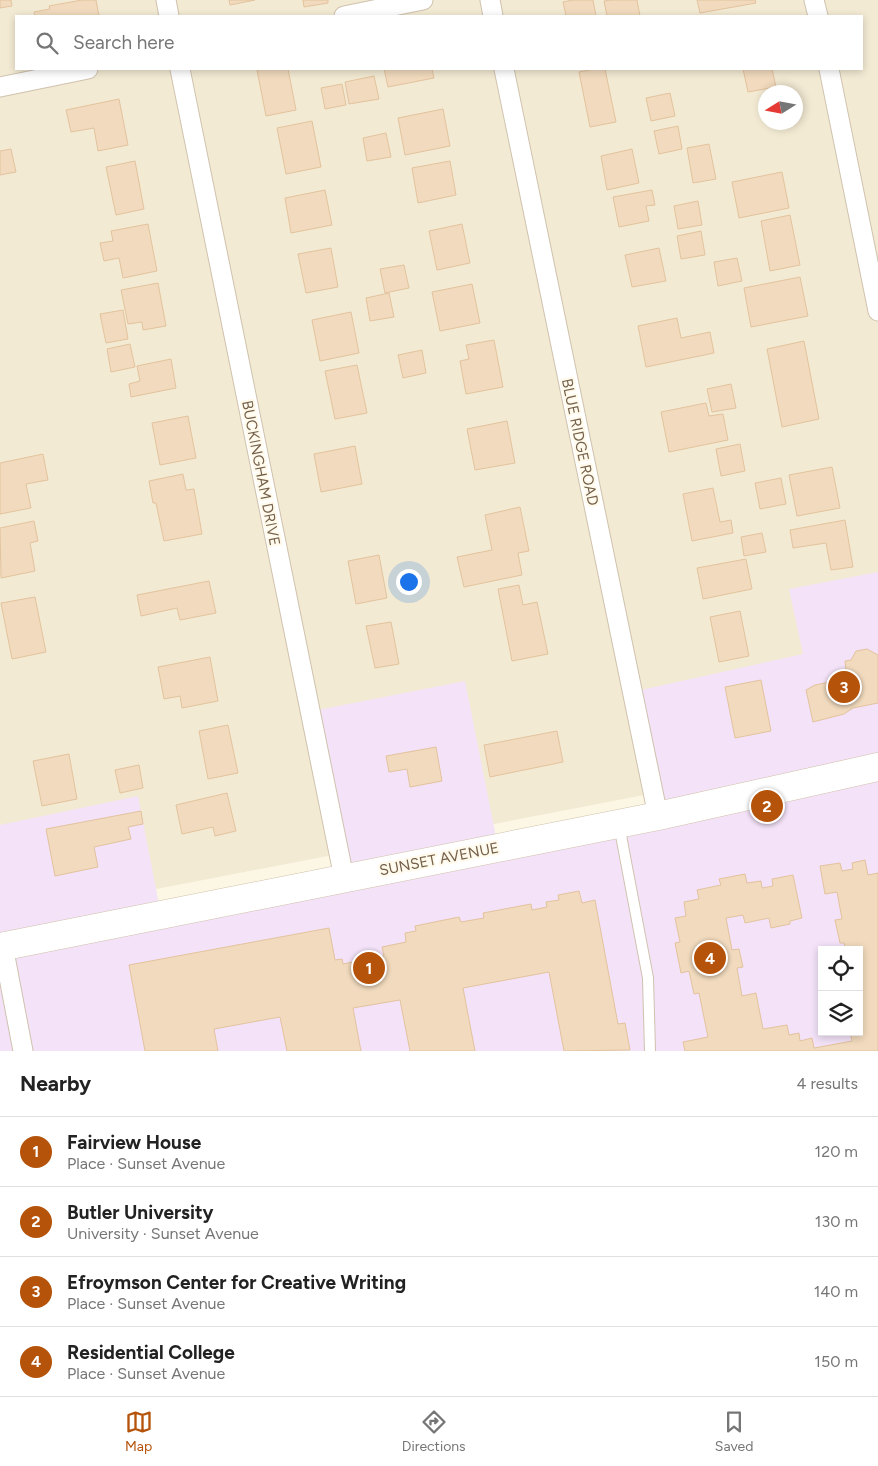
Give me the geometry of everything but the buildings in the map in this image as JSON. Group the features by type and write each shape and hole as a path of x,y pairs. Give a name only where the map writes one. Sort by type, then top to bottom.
{"street":[{"path":"166,0 169,15"},
{"path":"349,15 422,0"},
{"path":"490,0 493,15"},
{"path":"814,0 818,15"},
{"path":"0,87 83,70"},
{"name":"BUCKINGHAM DRIVE","path":"180,70 344,878"},
{"name":"BLUE RIDGE ROAD","path":"504,70 658,816"},
{"path":"828,70 878,311"},
{"name":"SUNSET AVENUE","path":"2,946 658,816 878,767"},
{"path":"822,781 878,788"},
{"path":"2,946 23,1051"}],"lane":[{"path":"618,823 648,978 650,1051"}],"shaded area":[{"path":"0,0 878,0 878,750 27,914 17,904 0,822"},
{"path":"878,572 878,1051 0,1051 0,825 138,796 161,915 343,879 313,711 465,681 498,847 659,815 632,692 803,654 789,589"}],"place":[{"name":"Efroymson Center for Creative Writing","path":"844,687"},
{"name":"Butler University","path":"767,806"},
{"name":"Residential College","path":"710,958"},
{"name":"Fairview House","path":"369,968"}]}
